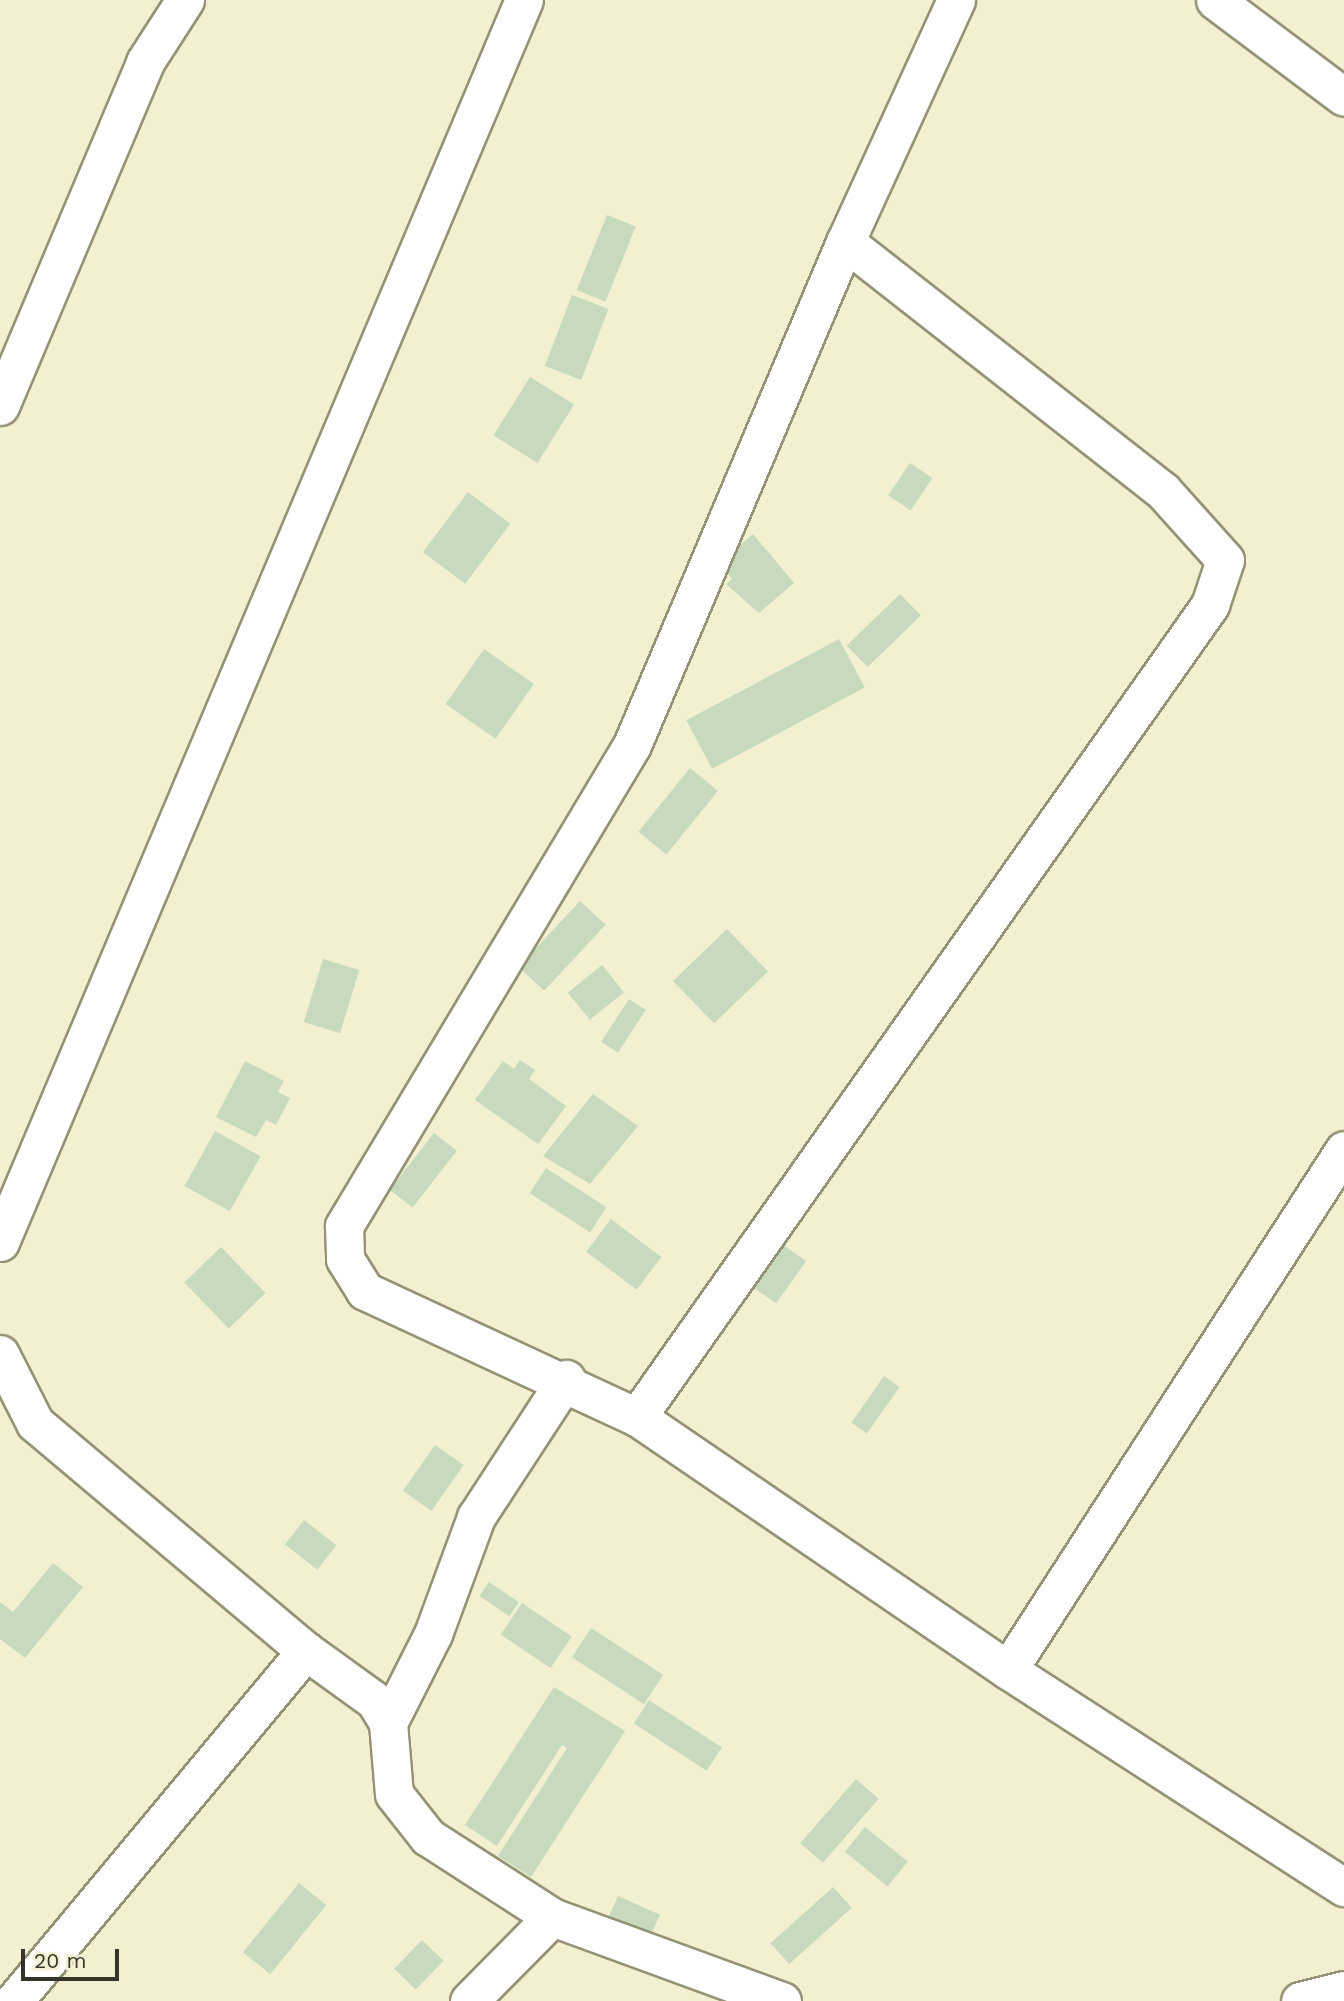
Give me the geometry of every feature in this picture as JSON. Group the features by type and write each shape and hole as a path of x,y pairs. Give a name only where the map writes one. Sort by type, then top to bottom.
{"street":[{"path":"0,406 145,62 185,0"},
{"path":"0,1242 524,0"},
{"path":"956,0 845,242 632,745 344,1226 345,1259 365,1291 566,1379 637,1417 1008,1670 1344,1887"},
{"path":"1215,0 1344,97"},
{"path":"637,1417 1210,605 1225,560 1163,491 845,242"},
{"path":"1008,1670 1344,1150"},
{"path":"0,1354 35,1423 306,1651 375,1701 388,1723 394,1794 428,1837 552,1917 782,2001"},
{"path":"388,1723 433,1634 476,1517 566,1379"},
{"path":"14,2001 306,1651"},
{"path":"469,2001 552,1917"},
{"path":"1300,2001 1344,1990"}],"building":[{"path":"607,215 636,227 605,302 577,290"},
{"path":"572,295 608,309 581,380 545,366"},
{"path":"530,377 574,405 538,463 493,436"},
{"path":"910,463 932,478 911,510 888,495"},
{"path":"468,492 510,524 465,584 423,552"},
{"path":"753,534 794,583 759,613 726,584 732,579 719,563"},
{"path":"900,594 921,616 868,667 847,645"},
{"path":"839,639 865,688 712,769 686,720"},
{"path":"484,649 534,684 496,739 446,704"},
{"path":"690,768 718,791 666,854 638,832"},
{"path":"580,901 606,925 544,991 519,967"},
{"path":"727,929 768,971 714,1024 673,981"},
{"path":"323,959 359,970 340,1033 304,1022"},
{"path":"602,965 624,992 590,1020 568,993"},
{"path":"629,999 646,1010 618,1053 601,1042"},
{"path":"520,1060 535,1070 529,1079 566,1106 538,1144 475,1100 503,1061 514,1069"},
{"path":"245,1061 284,1081 278,1092 290,1098 276,1125 266,1120 256,1137 216,1117"},
{"path":"593,1094 638,1126 590,1184 543,1156"},
{"path":"215,1131 260,1156 230,1211 184,1186"},
{"path":"434,1133 457,1151 413,1208 390,1190"},
{"path":"546,1168 606,1207 590,1232 530,1193"},
{"path":"611,1219 661,1257 637,1290 586,1252"},
{"path":"779,1242 806,1261 776,1304 749,1285"},
{"path":"221,1247 265,1293 229,1328 184,1282"},
{"path":"884,1376 900,1387 867,1434 851,1423"},
{"path":"435,1445 464,1465 432,1511 403,1491"},
{"path":"304,1520 336,1545 317,1570 285,1544"},
{"path":"53,1563 83,1587 25,1658 0,1639 0,1602 13,1612"},
{"path":"489,1582 519,1602 509,1616 479,1596"},
{"path":"522,1603 572,1637 550,1668 501,1635"},
{"path":"591,1628 663,1675 644,1704 572,1657"},
{"path":"554,1687 625,1731 531,1877 498,1856 567,1748 562,1745 497,1846 465,1825"},
{"path":"649,1700 722,1747 707,1771 634,1723"},
{"path":"856,1779 879,1799 823,1863 800,1843"},
{"path":"865,1827 908,1862 888,1886 845,1852"},
{"path":"299,1883 326,1905 270,1974 243,1952"},
{"path":"833,1887 852,1908 789,1964 771,1943"},
{"path":"618,1896 660,1915 649,1938 607,1920"},
{"path":"422,1940 444,1961 416,1990 394,1969"}]}
